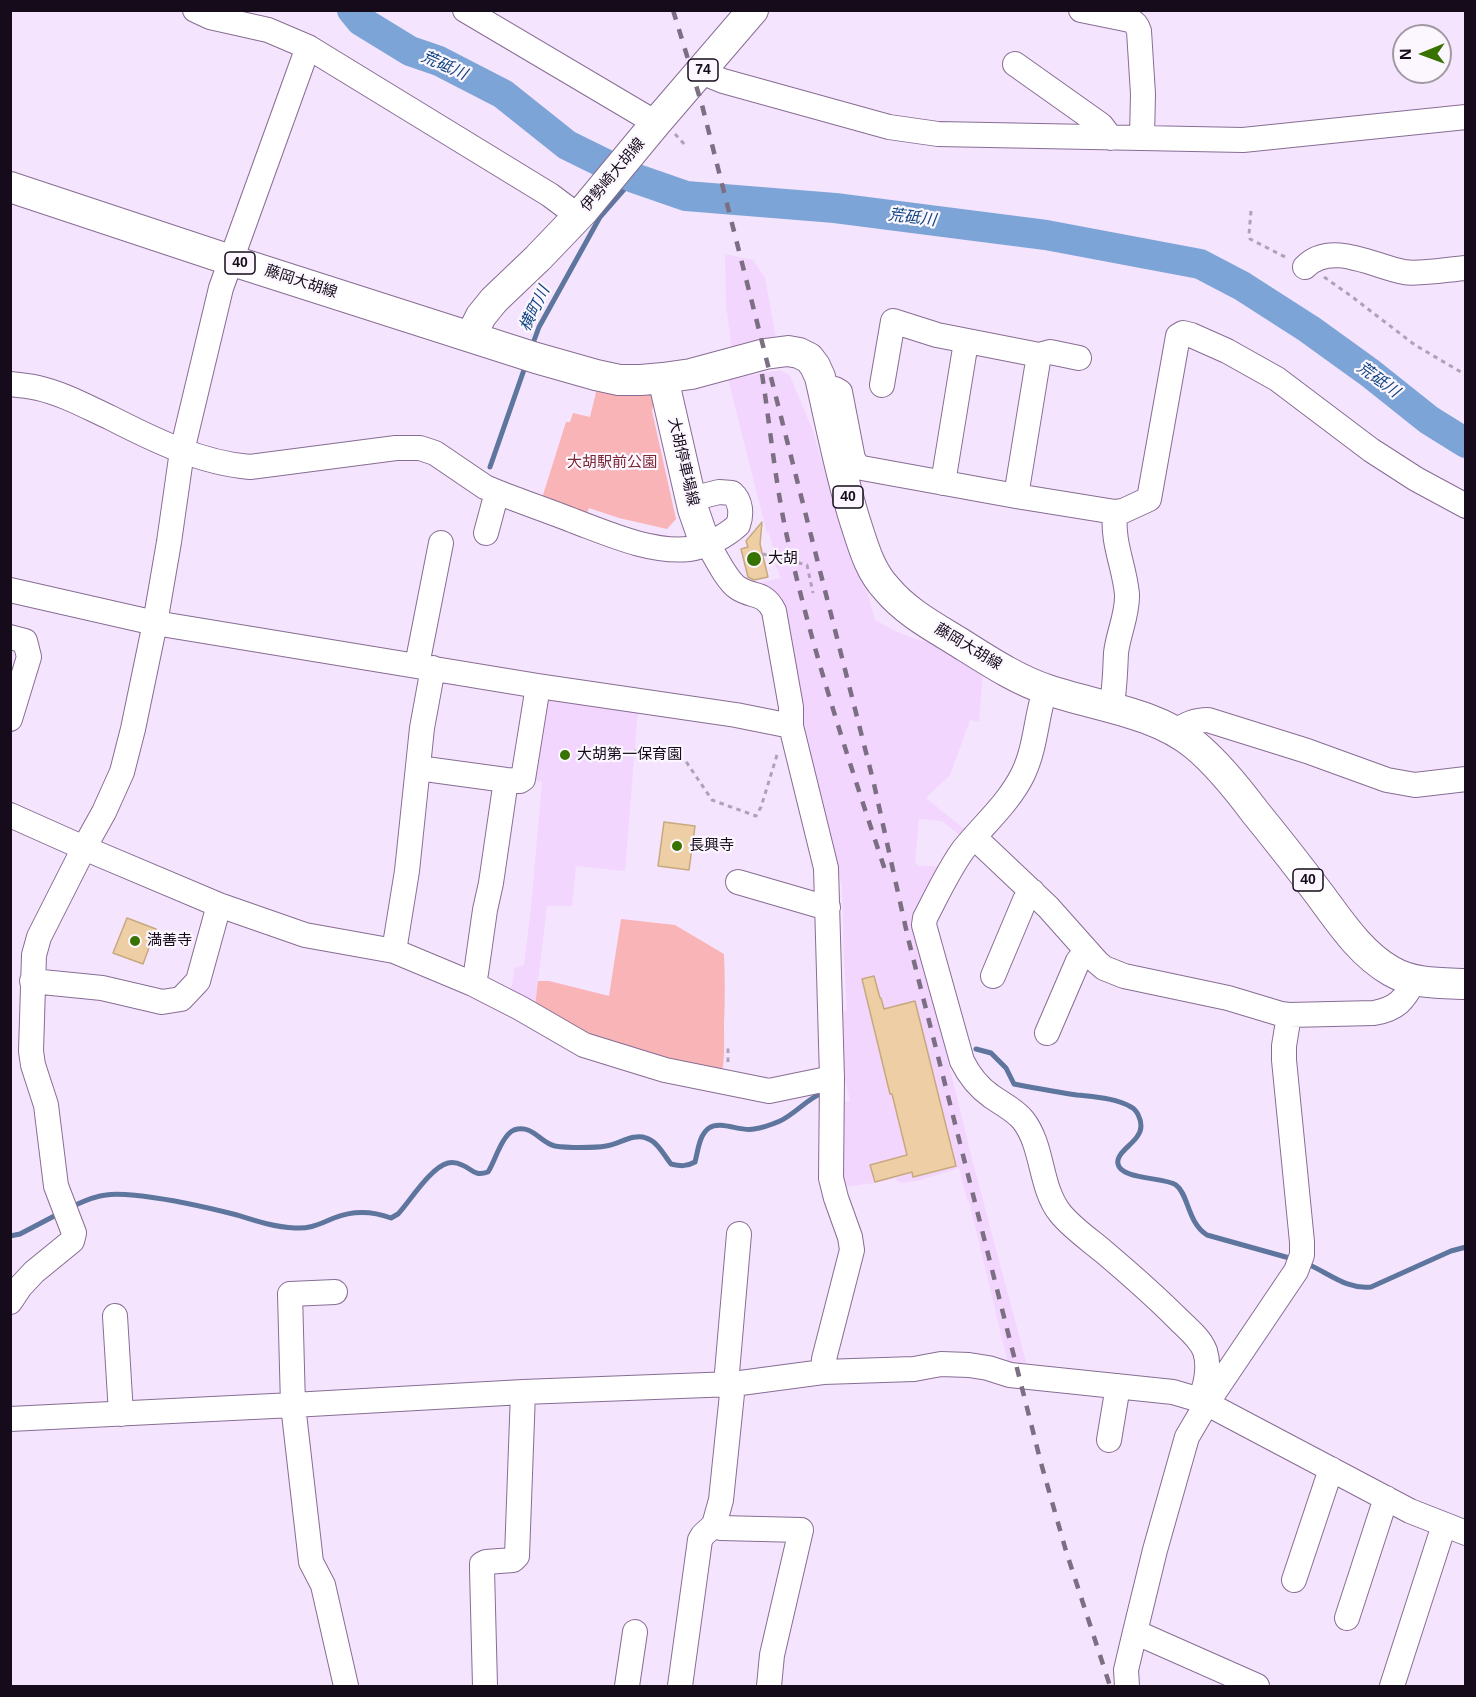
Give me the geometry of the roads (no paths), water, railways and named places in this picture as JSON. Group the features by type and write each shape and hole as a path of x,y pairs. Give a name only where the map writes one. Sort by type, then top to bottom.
{"main road":[{"name":"伊勢崎大胡線","path":"471,336 481,316 494,300 581,213 753,10"},
{"name":"藤岡大胡線","path":"10,187 230,260 596,375 620,380 663,378 691,374 765,354 788,351 809,358 815,366 823,389 847,495 866,554 876,576 893,597 915,615 1028,682 1045,690 1146,718 1175,731 1193,743 1230,780 1342,925 1377,961 1392,972 1414,981 1466,984"},
{"name":"大胡停車場線","path":"663,378 691,499 701,532 708,544"}],"street":[{"path":"195,10 210,17 268,30 308,47 581,213"},
{"path":"250,10 268,30"},
{"path":"465,10 654,125"},
{"path":"1081,10 1136,23 1139,31 1143,93 1142,138"},
{"path":"10,1302 34,1272 72,1241 74,1233 56,1186 46,1105 33,1065 34,955 39,937 104,812 122,772 156,623 182,451 221,288 308,47"},
{"path":"1015,64 1101,125 1111,138"},
{"path":"701,72 711,78 889,127 938,134 1258,140 1466,117"},
{"path":"1305,267 1318,258 1334,256 1356,259 1406,273 1466,268"},
{"path":"882,385 893,321 966,342 1039,355 1050,352 1079,358"},
{"path":"823,389 835,389 840,392 851,453 857,465 867,469 1016,496 1123,512 1149,499 1178,336 1183,333 1227,351 1277,379 1371,450 1416,479 1466,506"},
{"path":"943,483 966,342"},
{"path":"1016,496 1039,355"},
{"path":"10,384 38,388 71,399 142,434 182,451 218,462 250,467 396,448 420,448 435,453 485,487 638,543 678,550 692,549 708,544 738,525 741,513 736,497 732,493 725,492 691,499"},
{"path":"486,533 497,492"},
{"path":"1111,708 1116,677 1116,652 1127,602 1114,535 1115,512"},
{"path":"394,951 407,871 422,728 425,667 441,543"},
{"path":"708,544 737,588 767,599 774,610 791,707 791,726 825,863 832,1078 831,1178 852,1250 824,1359 823,1372"},
{"path":"10,590 156,623 791,726"},
{"path":"10,637 25,641 29,657 10,719"},
{"path":"418,768 506,780 520,781 523,779 538,686"},
{"path":"1045,690 1034,743 1022,776 1013,791 974,837 950,870 925,918 924,925 962,1061 967,1071 977,1085 1014,1110 1026,1125 1035,1141 1053,1201 1060,1213 1150,1290 1198,1339 1206,1353 1204,1401"},
{"path":"1175,731 1189,722 1208,720 1387,780 1415,785 1466,779"},
{"path":"473,984 506,780"},
{"path":"10,814 219,905 305,935 394,951 473,984 578,1042 665,1070 769,1091 832,1078"},
{"path":"974,837 1048,907 1104,968 1124,976 1228,998 1289,1015 1386,1011 1397,1005 1414,981"},
{"path":"738,882 828,907"},
{"path":"993,976 1025,900 1032,891"},
{"path":"32,981 102,988 162,1002 181,999 198,981 219,905"},
{"path":"1047,1033 1078,961 1086,951"},
{"path":"1127,1686 1126,1670 1155,1550 1183,1449 1204,1401 1299,1263 1302,1242 1284,1060 1289,1015"},
{"path":"680,1686 700,1540 714,1525 721,1500 739,1234"},
{"path":"335,1292 290,1294 293,1405 311,1562 323,1585 346,1686"},
{"path":"115,1316 121,1414"},
{"path":"10,1419 523,1392 729,1384 823,1372 914,1369 950,1364 988,1368 1010,1375 1173,1392 1204,1401 1410,1511 1455,1529 1392,1686"},
{"path":"1109,1440 1118,1386"},
{"path":"485,1686 482,1569 486,1562 513,1560 517,1556 523,1392"},
{"path":"1294,1580 1331,1469"},
{"path":"1347,1617 1386,1498"},
{"path":"714,1525 721,1528 801,1530 772,1655 769,1686"},
{"path":"627,1686 635,1632"},
{"path":"1135,1632 1257,1686"}],"waterway":[{"name":"荒砥川","path":"352,10 361,21 410,51 439,61 503,94 567,145 634,178 686,196 835,208 1046,235 1200,264 1242,286 1309,329 1429,420 1466,443"},
{"name":"横町川","path":"532,346 539,327 600,217 634,178"},
{"name":"横町川","path":"490,467 526,364"},
{"path":"976,1049 991,1053 1006,1068 1014,1084 1112,1100 1133,1108 1140,1120 1140,1132 1120,1155 1118,1164 1121,1169 1135,1176 1176,1185 1184,1195 1200,1230 1207,1235 1293,1259"},
{"path":"71,1207 97,1197 120,1194 190,1204 287,1227 310,1227 341,1215 356,1213 370,1213 391,1218 398,1214 428,1177 441,1166 455,1163 477,1173 488,1172 502,1143 514,1130 526,1130 550,1144 566,1147 606,1146 641,1137 654,1142 671,1164 680,1166 695,1162 701,1139 709,1128 719,1125 749,1129 767,1126 780,1121 822,1093"},
{"path":"10,1236 20,1234 60,1213"},
{"path":"1305,1263 1353,1286 1371,1287 1451,1251 1466,1247"}],"railway":[{"path":"673,10 702,105 874,784 908,938 1041,1463 1066,1551 1110,1686"},
{"path":"762,374 779,493 796,575 832,704 886,873"}],"place":[{"name":"大胡","path":"754,559"},
{"name":"大胡第一保育園","path":"565,755"},
{"name":"長興寺","path":"677,846"},
{"name":"満善寺","path":"135,941"}],"park label":[{"name":"大胡駅前公園","path":"612,463"}]}
